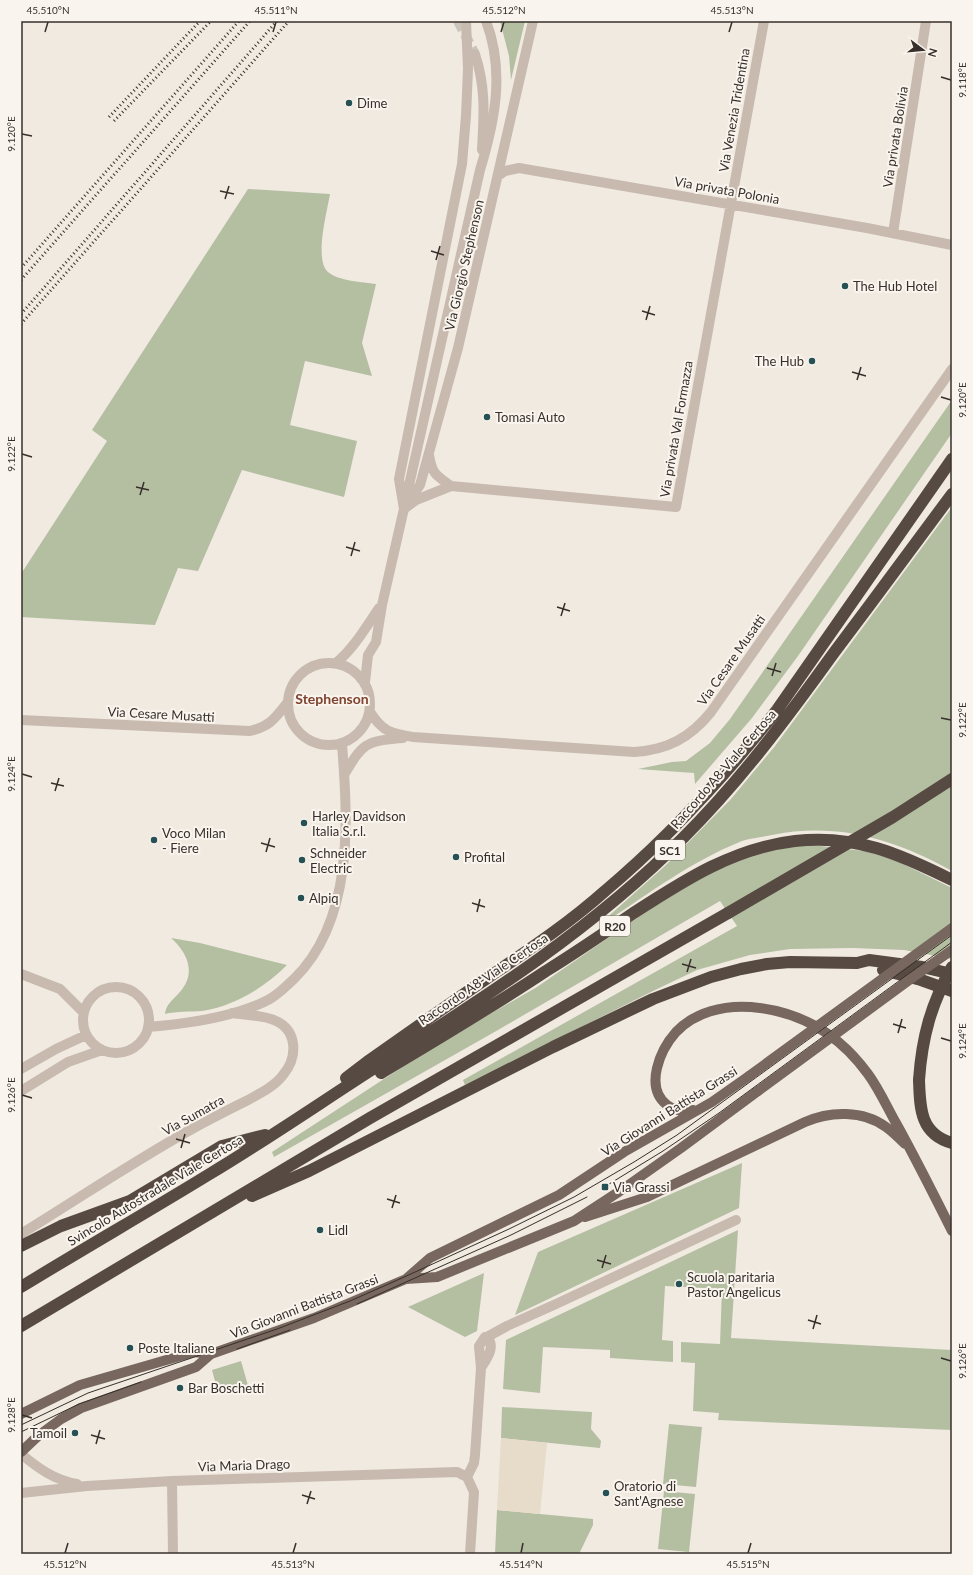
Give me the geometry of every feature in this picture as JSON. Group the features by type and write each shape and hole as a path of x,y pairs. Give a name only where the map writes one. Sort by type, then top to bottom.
{"highway":[{"path":"302,1115 367,1062 541,942 574,917 627,872 688,813 753,740 777,710 952,459"},
{"name":"Raccordo A8-Viale Certosa","path":"302,1115 462,1012 520,972 590,921 654,866 710,809 757,756 793,710 952,494"},
{"path":"21,1326 370,1118 893,817 952,779"},
{"name":"R20","path":"302,1115 369,1081 526,985 682,882 719,862 742,853 796,840 830,840 860,843 892,852 952,880"},
{"path":"857,963 869,960 922,967 952,974"},
{"path":"204,1218 309,1171 553,1047 653,999 679,988 741,969 767,964 790,962 857,963 922,980 952,991"},
{"path":"952,967 937,996 928,1022 921,1053 919,1080 920,1108 925,1124 936,1136 952,1144"},
{"name":"Svincolo Autostradale Viale Certosa","path":"21,1287 209,1175 302,1115"},
{"path":"21,1246 61,1226 130,1201 222,1146 276,1132"}],"main road":[{"name":"Via Giovanni Battista Grassi","path":"21,1453 38,1436 61,1419 81,1408 196,1367 211,1354 314,1318 406,1279 430,1258 559,1195 624,1152 724,1094 952,928"},
{"name":"Via Giovanni Battista Grassi","path":"406,1279 437,1277 574,1221 620,1192 952,950"},
{"path":"700,1108 685,1112 672,1109 658,1094 656,1080 657,1068 668,1044 676,1033 696,1017 707,1012 731,1007 746,1007 778,1011 802,1019 829,1035 852,1054 869,1075 917,1159 952,1231"},
{"path":"574,1221 647,1197 810,1120 826,1115 852,1115 878,1122 899,1138 917,1159"},
{"name":"Via Giovanni Battista Grassi","path":"21,1414 80,1385 194,1352 211,1354"}],"street":[{"name":"Via Giorgio Stephenson","path":"404,509 399,479 462,164 468,69 466,21"},
{"path":"404,509 495,109 497,80 496,58 486,21"},
{"name":"Via Giorgio Stephenson","path":"365,682 368,655 376,642 382,605 404,509 420,485 458,348 533,21"},
{"name":"Via Venezia Tridentina","path":"730,204 764,21"},
{"name":"Via privata Bolivia","path":"894,233 926,21"},
{"path":"475,54 480,72 484,105 480,170"},
{"name":"Via privata Polonia","path":"498,176 505,171 519,168 894,233 952,245"},
{"name":"Via privata Val Formazza","path":"404,509 416,500 451,486 676,507 730,204"},
{"name":"Via Cesare Musatti","path":"370,712 384,729 413,737 634,752 647,751 681,740 702,723 711,712 952,369"},
{"path":"429,451 431,468 437,476 451,486"},
{"name":"Via Giorgio Stephenson","path":"336,663 346,655 382,605"},
{"path":"336,663 344,665 356,672 365,682 370,697 370,712 364,727 355,737 342,744 329,746 316,743 304,737 294,727 289,715 288,702 292,686 301,673 315,665 336,663"},
{"name":"Via Cesare Musatti","path":"21,720 250,731 262,728 270,723 288,702"},
{"name":"Via Cesare Musatti","path":"344,775 362,748 371,743 383,739 413,737"},
{"path":"148,1027 187,1022 253,1007 269,999 280,991 303,970 318,947 334,912 340,889 343,866 344,837 344,775 342,744"},
{"path":"21,974 60,989 83,1012"},
{"path":"117,987 129,989 138,996 145,1005 148,1016 148,1027 143,1038 135,1046 125,1051 114,1053 102,1050 93,1044 86,1035 83,1024 83,1012 88,1002 96,993 106,988 117,987"},
{"name":"Via Sumatra","path":"21,1234 157,1150 269,1088 282,1077 291,1064 293,1056 294,1048 292,1036 284,1027 274,1020 232,1013"},
{"path":"21,1069 56,1049 86,1035"},
{"path":"21,1091 68,1062 102,1050"},
{"path":"470,1554 474,1492 467,1477 474,1463 481,1368 489,1355 492,1346 491,1341 487,1337 507,1326 736,1220"},
{"path":"21,1453 47,1474 70,1483 87,1486"},
{"name":"Via Maria Drago","path":"21,1493 87,1486 172,1481 457,1472 467,1477"},
{"path":"172,1481 173,1554"}],"green space":[{"path":"500,21 525,21 511,80 509,56"},
{"path":"248,189 330,194 324,223 322,247 324,266 332,275 351,281 376,284 362,343 372,376 305,361 290,425 357,441 344,497 242,470 198,571 178,568 155,625 21,617 21,574 107,441 92,430"},
{"path":"952,400 952,433 798,656 752,718 695,784 694,773 638,769 672,762 686,761 710,743 730,719"},
{"path":"952,507 952,871 909,850 865,836 842,832 819,831 772,835 742,841 706,858 688,868 604,923 602,922 666,865 731,799 775,746"},
{"path":"812,845 864,851 893,859 952,888 952,959 904,950 853,948 790,949 750,955 697,970 465,1085 463,1080 737,926 720,901 498,1030 274,1157 272,1152 436,1045 537,987 676,891 739,859 778,849"},
{"path":"171,938 200,943 287,965 269,981 248,995 226,1005 202,1011 165,1014 168,1005 185,986 189,971 186,957"},
{"path":"742,1163 739,1208 515,1315 538,1252"},
{"path":"738,1230 731,1338 952,1350 952,1430 718,1420 719,1413 693,1411 695,1363 681,1362 681,1342 720,1344 722,1289 665,1286 662,1340 673,1341 673,1362 610,1358 610,1350 543,1347 540,1393 503,1389 506,1340"},
{"path":"484,1273 477,1331 465,1337 408,1307"},
{"path":"241,1361 249,1389 218,1392 212,1370"},
{"path":"502,1407 592,1412 591,1429 601,1441 600,1448 501,1438"},
{"path":"669,1424 702,1427 696,1487 663,1484"},
{"path":"664,1491 695,1494 689,1552 658,1549"},
{"path":"497,1510 593,1519 593,1525 579,1554 495,1554"}],"shaded area":[{"path":"501,1438 547,1443 540,1514 497,1510"}],"tunnel":[{"path":"458,21 475,54"}],"tram line":[{"path":"21,1425 88,1393 277,1329 350,1301 509,1229 574,1197 677,1135 952,935"},
{"path":"601,1189 663,1151 719,1113 952,942"},
{"path":"357,1304 511,1235 587,1197"},
{"path":"237,1349 290,1330"},
{"path":"21,1432 79,1404 141,1382"}],"railway":[{"path":"109,117 200,21"},
{"path":"114,121 211,21"},
{"path":"21,268 239,21"},
{"path":"21,280 250,21"},
{"path":"21,314 277,21"},
{"path":"21,324 289,21"}],"place":[{"name":"Dime","path":"349,103"},
{"name":"The Hub Hotel","path":"845,286"},
{"name":"The Hub","path":"812,361"},
{"name":"Tomasi Auto","path":"487,417"},
{"name":"Harley Davidson Italia S.r.l.","path":"304,823"},
{"name":"Voco Milan - Fiere","path":"154,840"},
{"name":"Profital","path":"456,857"},
{"name":"Schneider Electric","path":"302,860"},
{"name":"Alpiq","path":"301,898"},
{"name":"Via Grassi","path":"605,1187"},
{"name":"Lidl","path":"320,1230"},
{"name":"Scuola paritaria Pastor Angelicus","path":"679,1284"},
{"name":"Poste Italiane","path":"130,1348"},
{"name":"Bar Boschetti","path":"180,1388"},
{"name":"Tamoil","path":"75,1433"},
{"name":"Oratorio di Sant'Agnese","path":"606,1493"}],"district":[{"name":"Stephenson","path":"332,698"}]}
